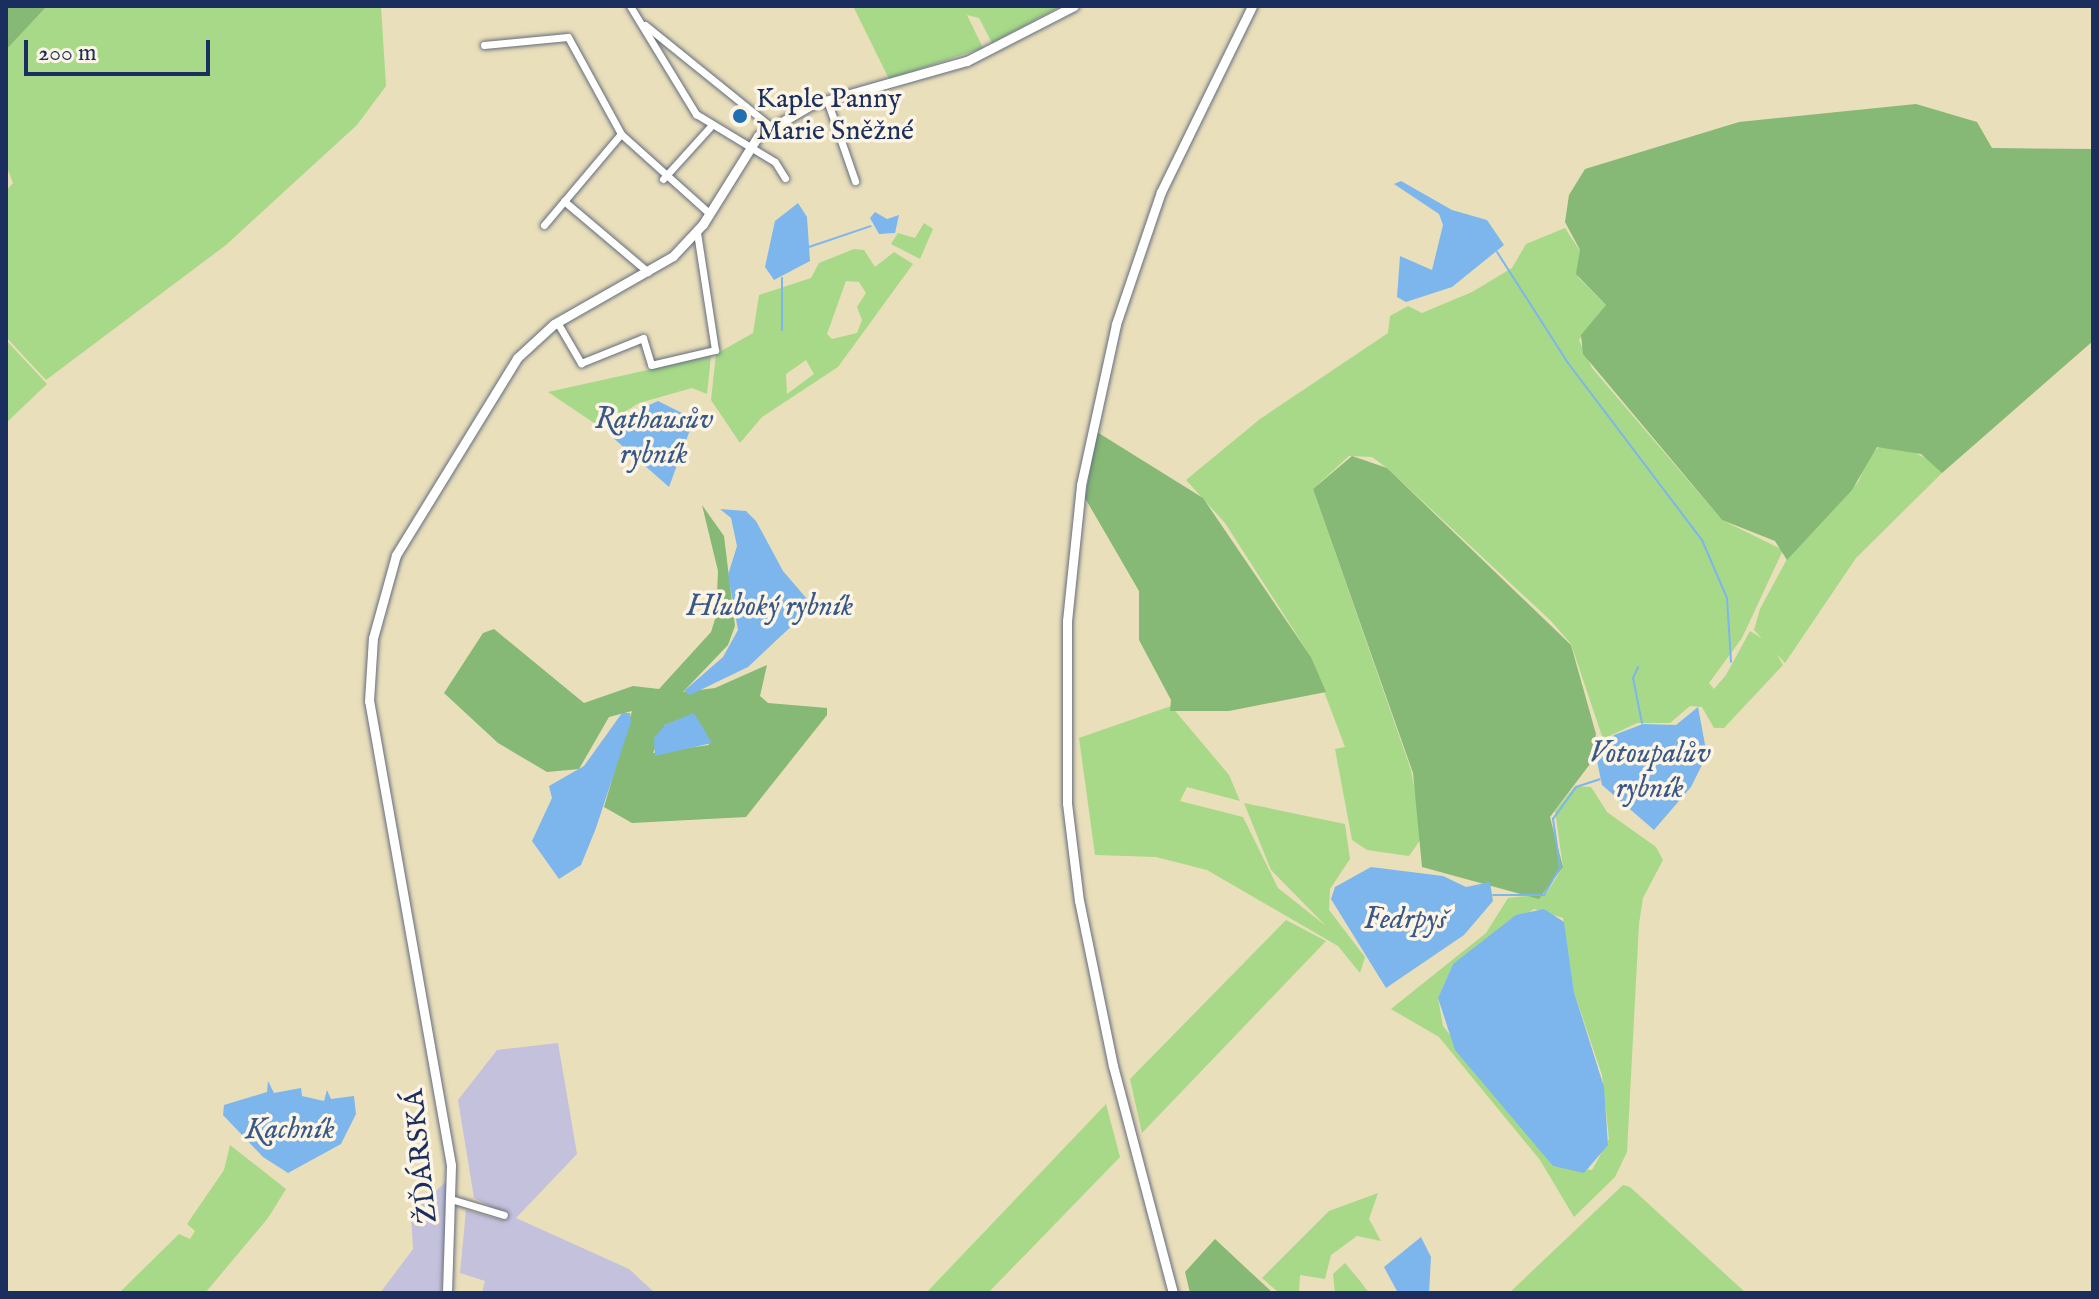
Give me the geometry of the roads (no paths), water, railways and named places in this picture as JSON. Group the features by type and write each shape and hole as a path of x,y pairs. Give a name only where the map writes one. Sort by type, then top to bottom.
{"street":[{"path":"630,6 643,23 677,89 710,127 775,162 785,178"},
{"name":"ŽĎÁRSKÁ","path":"447,1293 454,1200 425,1014 372,731 373,638 386,582 415,521 517,358 557,322 648,272 697,232 746,149 770,126 827,100 967,61 1074,6"},
{"path":"1173,1293 1113,1066 1079,901 1067,803 1067,621 1081,485 1116,324 1161,192 1252,6"},
{"path":"643,23 770,126"},
{"path":"484,45 568,37 621,134 663,179 709,213"},
{"path":"827,100 855,181"},
{"path":"663,179 710,127"},
{"path":"544,225 621,134"},
{"path":"564,201 648,272"},
{"path":"557,322 581,363 643,338 651,365 715,350 697,232"},
{"path":"454,1200 504,1215"}],"water":[{"path":"1401,181 1452,210 1487,220 1504,245 1452,287 1406,302 1397,297 1400,256 1432,270 1443,225 1439,214 1394,184"},
{"path":"798,203 807,217 810,261 774,280 765,267 775,221"},
{"path":"875,212 887,219 899,215 895,233 879,234 870,218"},
{"name":"Rathausův rybník","path":"658,401 694,419 669,487 611,436 618,419"},
{"name":"Hluboký rybník","path":"720,509 746,511 756,521 783,571 813,606 748,667 690,695 684,691 723,657 738,630 728,575 737,546 731,518"},
{"name":"Votoupalův rybník","path":"1698,707 1707,755 1691,787 1654,830 1602,785 1596,756 1614,735 1643,724 1676,725"},
{"path":"622,713 630,713 631,722 596,828 581,865 559,879 532,841 552,798 549,786 584,766"},
{"path":"694,713 712,743 655,756 654,738 665,725"},
{"name":"Fedrpyš","path":"1371,867 1443,876 1466,887 1490,882 1493,901 1464,935 1386,988 1331,899 1335,887"},
{"path":"1544,909 1564,922 1574,992 1604,1087 1608,1145 1584,1173 1553,1166 1455,1050 1438,998 1453,964 1516,915"},
{"name":"Kachník","path":"268,1081 274,1093 301,1088 302,1096 324,1101 327,1090 331,1099 354,1096 356,1114 341,1144 288,1173 263,1157 223,1115 224,1105 267,1092"},
{"path":"1421,1237 1431,1257 1429,1293 1398,1293 1384,1267"}],"waterway":[{"path":"809,247 871,226"},
{"path":"1497,252 1568,363 1702,540 1727,598 1731,662"},
{"path":"782,278 782,330"},
{"path":"1638,667 1633,678 1642,723"},
{"path":"1493,895 1544,895 1560,867 1553,819 1576,787 1600,779"}],"place":[{"name":"Kaple Panny Marie Sněžné","path":"740,116"}]}
